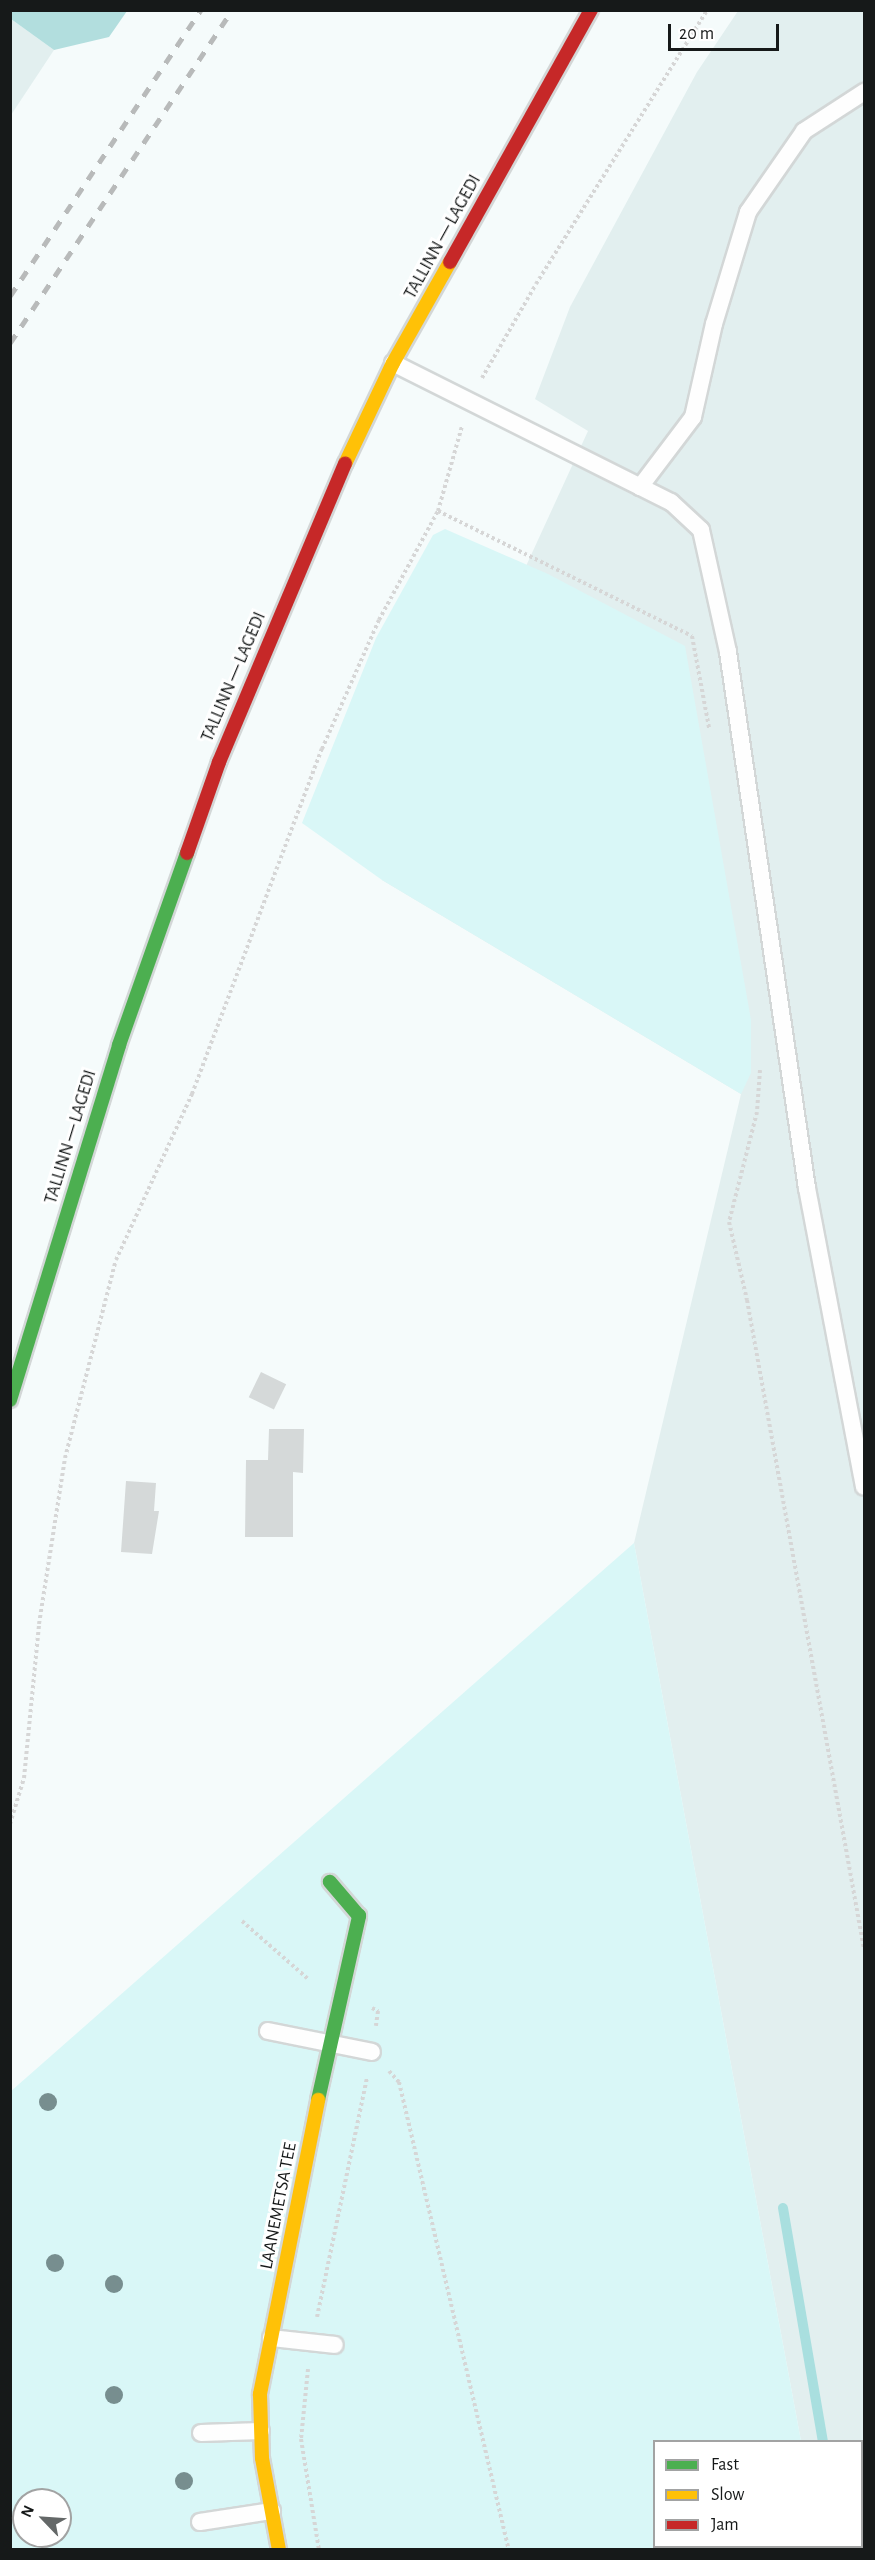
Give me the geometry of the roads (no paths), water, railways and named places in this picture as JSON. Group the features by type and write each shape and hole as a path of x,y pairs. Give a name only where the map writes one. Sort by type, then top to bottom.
{"street":[{"name":"TALLINN — LAGEDI","path":"10,1400 119,1045 219,762 328,500 393,363 591,10"},
{"name":"LAANEMETSA TEE","path":"279,2550 261,2431 260,2394 329,2044 359,1916 330,1882"}],"lane":[{"path":"639,487 693,417 714,324 748,212 804,131 864,92"},
{"path":"393,363 470,399 671,502 701,530 728,652 807,1188 864,1487"},
{"path":"268,2031 372,2052"},
{"path":"271,2338 335,2345"},
{"path":"201,2433 261,2431"},
{"path":"200,2522 272,2511"}],"waterway":[{"path":"783,2208 823,2440"}],"railway":[{"path":"10,296 201,10"},
{"path":"10,343 232,10"}]}
